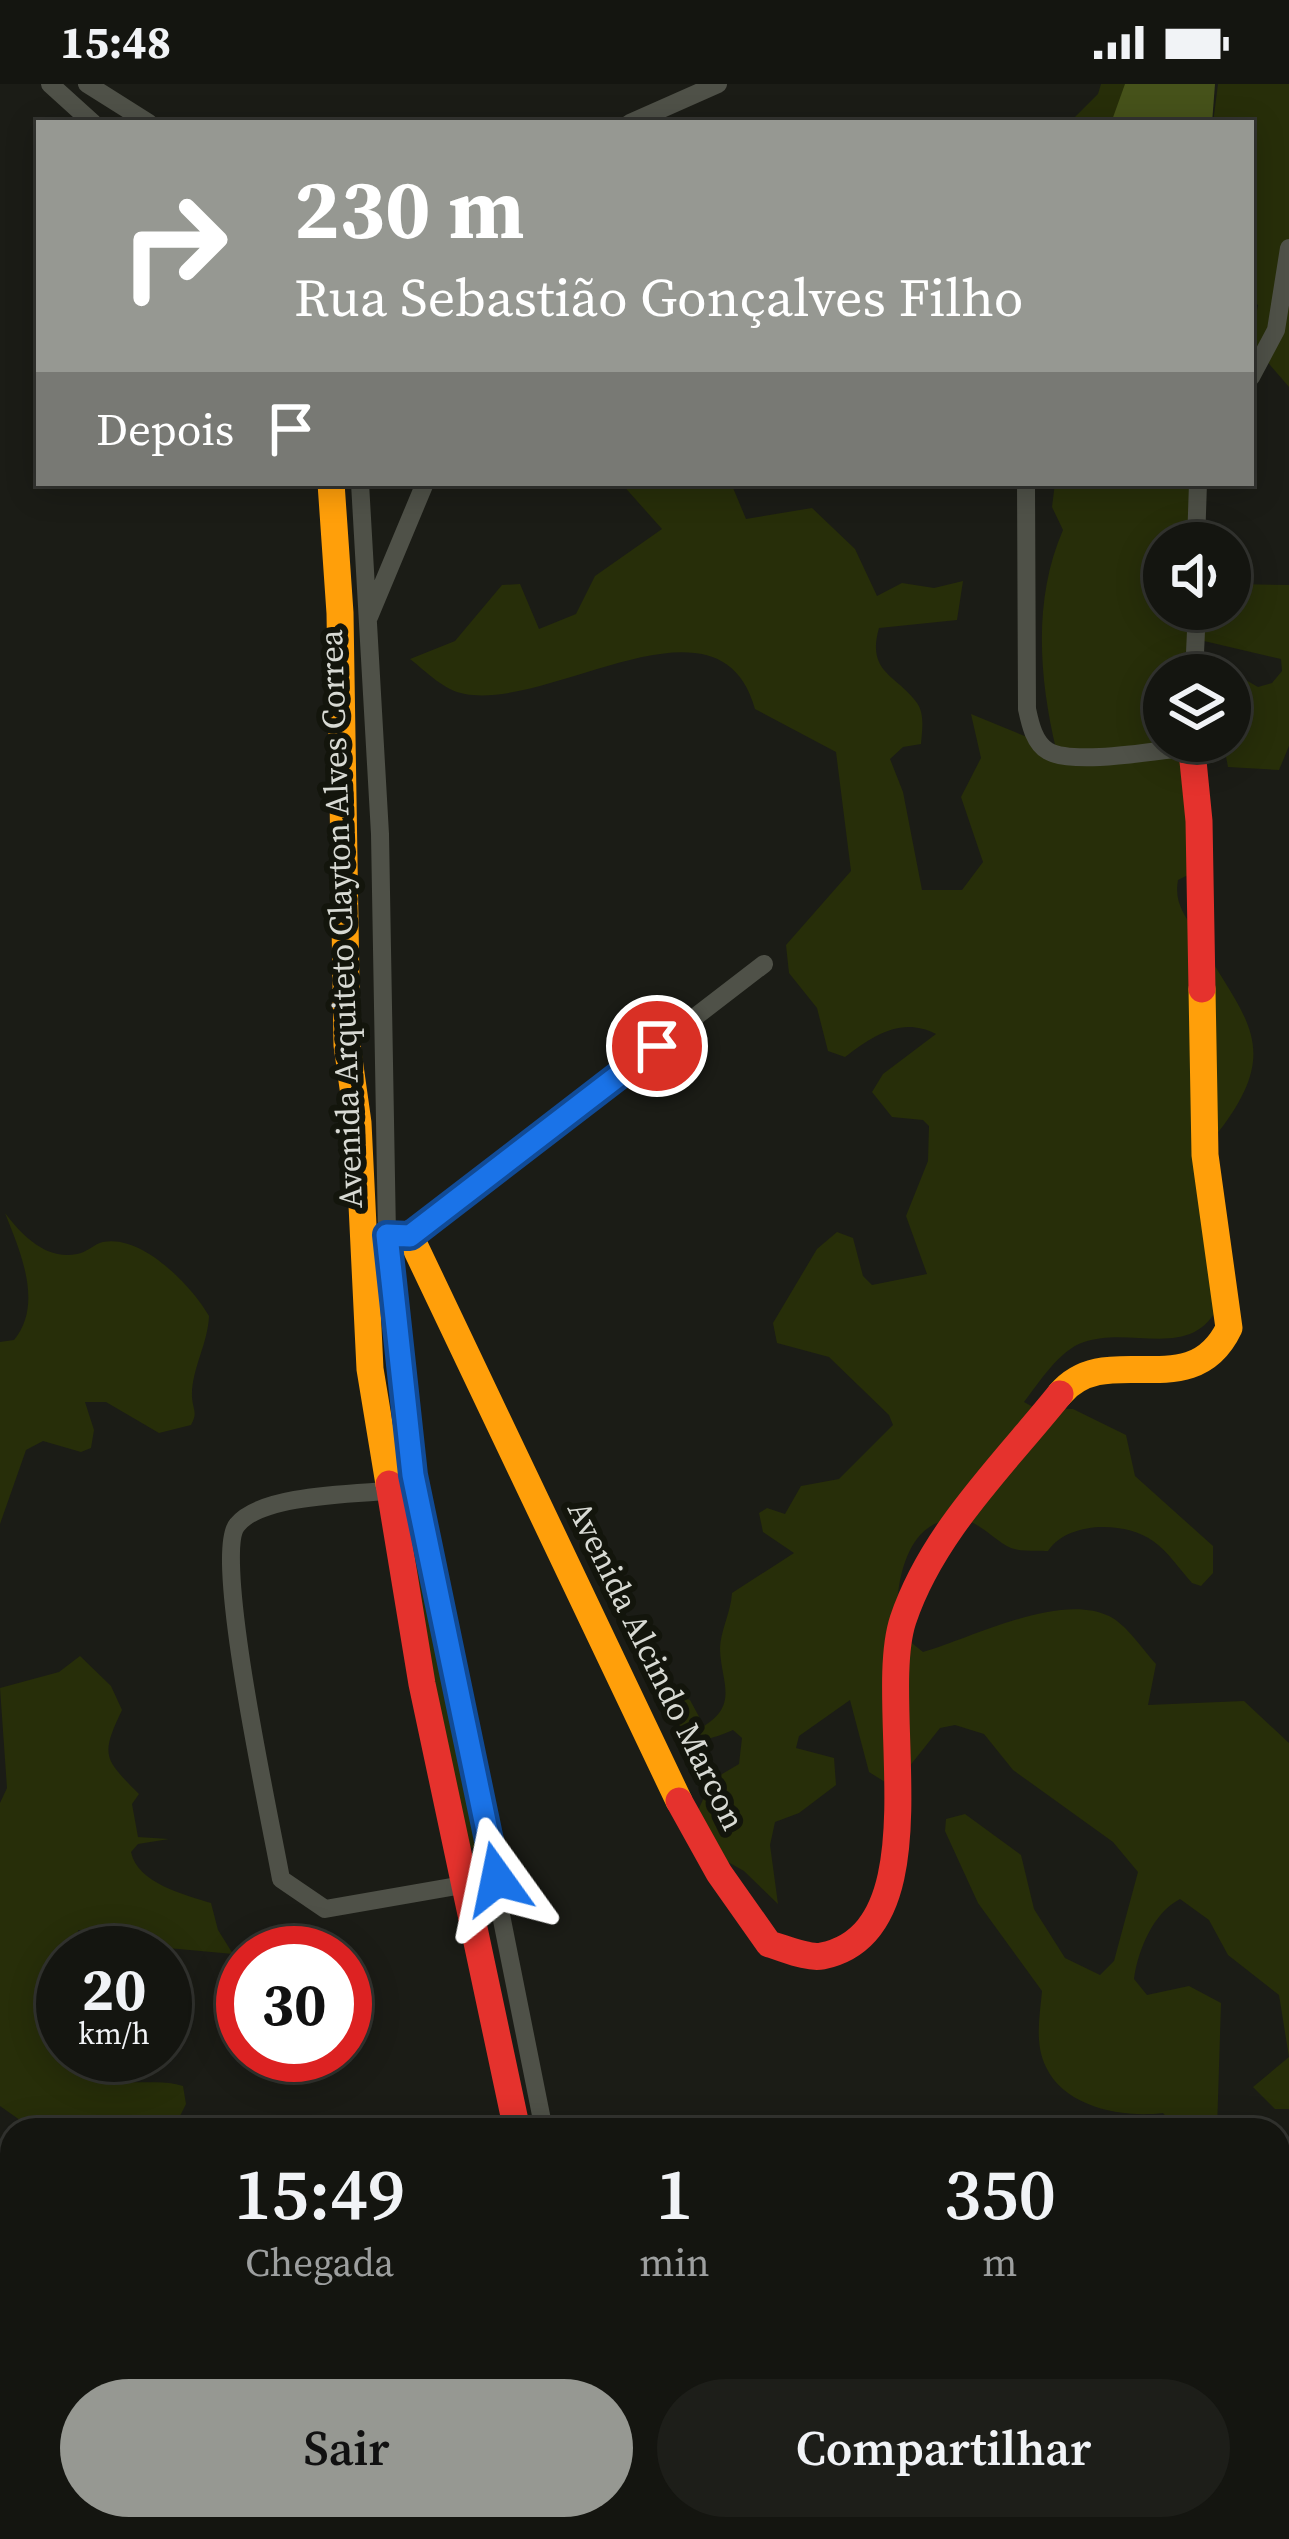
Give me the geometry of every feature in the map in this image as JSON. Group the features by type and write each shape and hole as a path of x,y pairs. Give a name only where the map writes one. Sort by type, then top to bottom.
{"street":[{"path":"50,84 90,120"},
{"path":"87,84 144,120"},
{"path":"637,120 718,84"},
{"path":"1254,370 1276,330 1289,248"},
{"name":"Avenida Arquiteto Clayton Alves Correa","path":"331,486 340,613 347,1045 371,1121 413,1475 542,2118"},
{"name":"Avenida Arquiteto Clayton Alves Correa","path":"360,486 380,834 383,1045 371,1121"},
{"path":"367,621 424,486"},
{"path":"1026,486 1027,709 1036,737 1046,750 1070,757 1143,749"},
{"path":"1197,522 1198,486"},
{"name":"Avenida Alcindo Marcon","path":"387,1236 719,1873 770,1944 820,1957 854,1941 874,1922 896,1863 895,1665 902,1623 932,1553 1066,1387 1108,1370 1182,1371 1220,1349 1229,1328 1205,1155 1199,821 1193,762"},
{"path":"387,1236 764,964"},
{"path":"347,1045 366,1040 383,1045"},
{"name":"Avenida Arquiteto Clayton Alves Correa","path":"387,1236 370,1369 388,1491 463,1885 514,2118"},
{"path":"388,1491 253,1512 235,1526 230,1540 235,1616 281,1879 325,1909 497,1879"}],"shaded area":[{"path":"1101,84 1137,84 1128,120 1072,120 1098,94"},
{"path":"1125,84 1215,84 1212,120 1112,120"},
{"path":"1218,84 1289,84 1289,387 1254,346 1258,305 1254,302 1254,120 1213,120"},
{"path":"624,486 732,486 746,519 812,508 855,549 877,596 902,583 934,588 963,581 957,620 879,628 876,643 880,664 921,712 921,744 903,747 890,759 903,792 922,890 962,890 983,862 961,797 981,758 971,714 1056,749 1042,638 1047,583 1063,530 1052,507 1055,486 1198,486 1199,522 1143,522 1143,630 1251,630 1251,584 1289,585 1289,746 1279,770 1228,767 1227,762 1251,762 1251,683 1258,687 1272,683 1282,671 1281,659 1204,641 1189,646 1184,654 1143,654 1143,762 1186,762 1192,873 1178,880 1179,901 1242,1011 1253,1055 1249,1079 1236,1107 1213,1139 1220,1303 1208,1321 1178,1337 1103,1338 1075,1346 1050,1368 1024,1402 1035,1408 1073,1409 1126,1435 1135,1476 1213,1546 1213,1573 1201,1586 1192,1583 1158,1545 1141,1534 1113,1527 1069,1534 1048,1551 1011,1548 969,1521 943,1521 927,1528 906,1558 897,1615 898,1632 923,1652 1041,1613 1089,1610 1109,1616 1156,1664 1148,1705 1244,1701 1289,1743 1289,2057 1279,1995 1228,1955 1209,1920 1180,1899 1155,1923 1136,1968 1134,1979 1147,1995 1189,1986 1221,2003 1217,2118 1168,2118 1163,2113 1131,2114 1097,2107 1067,2092 1046,2067 1039,2039 1042,1991 978,1903 945,1831 946,1819 965,1814 1021,1855 1034,1909 1065,1958 1100,1975 1114,1961 1138,1872 1113,1842 1013,1770 984,1734 955,1725 940,1728 893,1787 869,1772 850,1700 799,1736 796,1748 834,1758 836,1785 799,1813 775,1822 770,1845 778,1904 744,1871 712,1853 695,1817 712,1780 739,1764 742,1738 733,1730 704,1739 686,1736 674,1721 664,1693 690,1700 704,1726 715,1718 725,1701 720,1649 732,1593 794,1553 763,1532 759,1513 767,1508 785,1514 801,1486 839,1479 893,1425 889,1415 829,1357 777,1343 773,1323 817,1249 837,1232 853,1238 863,1276 872,1285 927,1274 906,1216 928,1161 929,1126 923,1120 892,1117 872,1092 883,1074 936,1034 899,1028 845,1057 828,1051 817,1008 789,973 786,945 851,871 836,752 755,709 736,673 707,655 671,653 501,694 465,694 442,685 410,659 455,641 502,585 520,584 539,629 576,614 595,576 662,529"},
{"path":"5,1213 27,1237 55,1253 80,1253 103,1242 118,1242 149,1254 178,1277 209,1316 192,1387 195,1414 191,1425 159,1433 106,1402 85,1402 94,1430 91,1448 81,1452 43,1441 26,1450 0,1524 0,1342 14,1340 23,1326 28,1294"},
{"path":"405,1537 416,1537 477,1845 465,1852"},
{"path":"80,1656 111,1686 122,1710 110,1738 109,1756 139,1794 132,1804 138,1837 169,1839 138,1844 131,1852 135,1863 163,1886 211,1903 217,1926 216,1952 192,1950 192,1926 36,1926 36,2082 183,2086 186,2104 179,2118 17,2118 0,2106 0,1803 7,1788 0,1688 59,1672"},
{"path":"1289,2057 1289,2109 1275,2109 1253,2087"}],"traffic: slow":[{"path":"331,486 340,613 347,1045 358,1123 370,1369 389,1484"},
{"path":"1060,1394 1079,1378 1101,1371 1193,1364 1213,1351 1229,1328 1205,1155 1202,989"},
{"path":"410,1236 679,1801"}],"traffic: jam":[{"path":"1193,762 1202,989"},
{"path":"679,1801 719,1873 769,1944 816,1957 859,1938 882,1905 894,1861 896,1658 903,1620 950,1529 1060,1394"},
{"path":"389,1484 422,1684 514,2118"}],"route":[{"path":"497,1879 413,1475 387,1235 410,1236 657,1046"}]}
